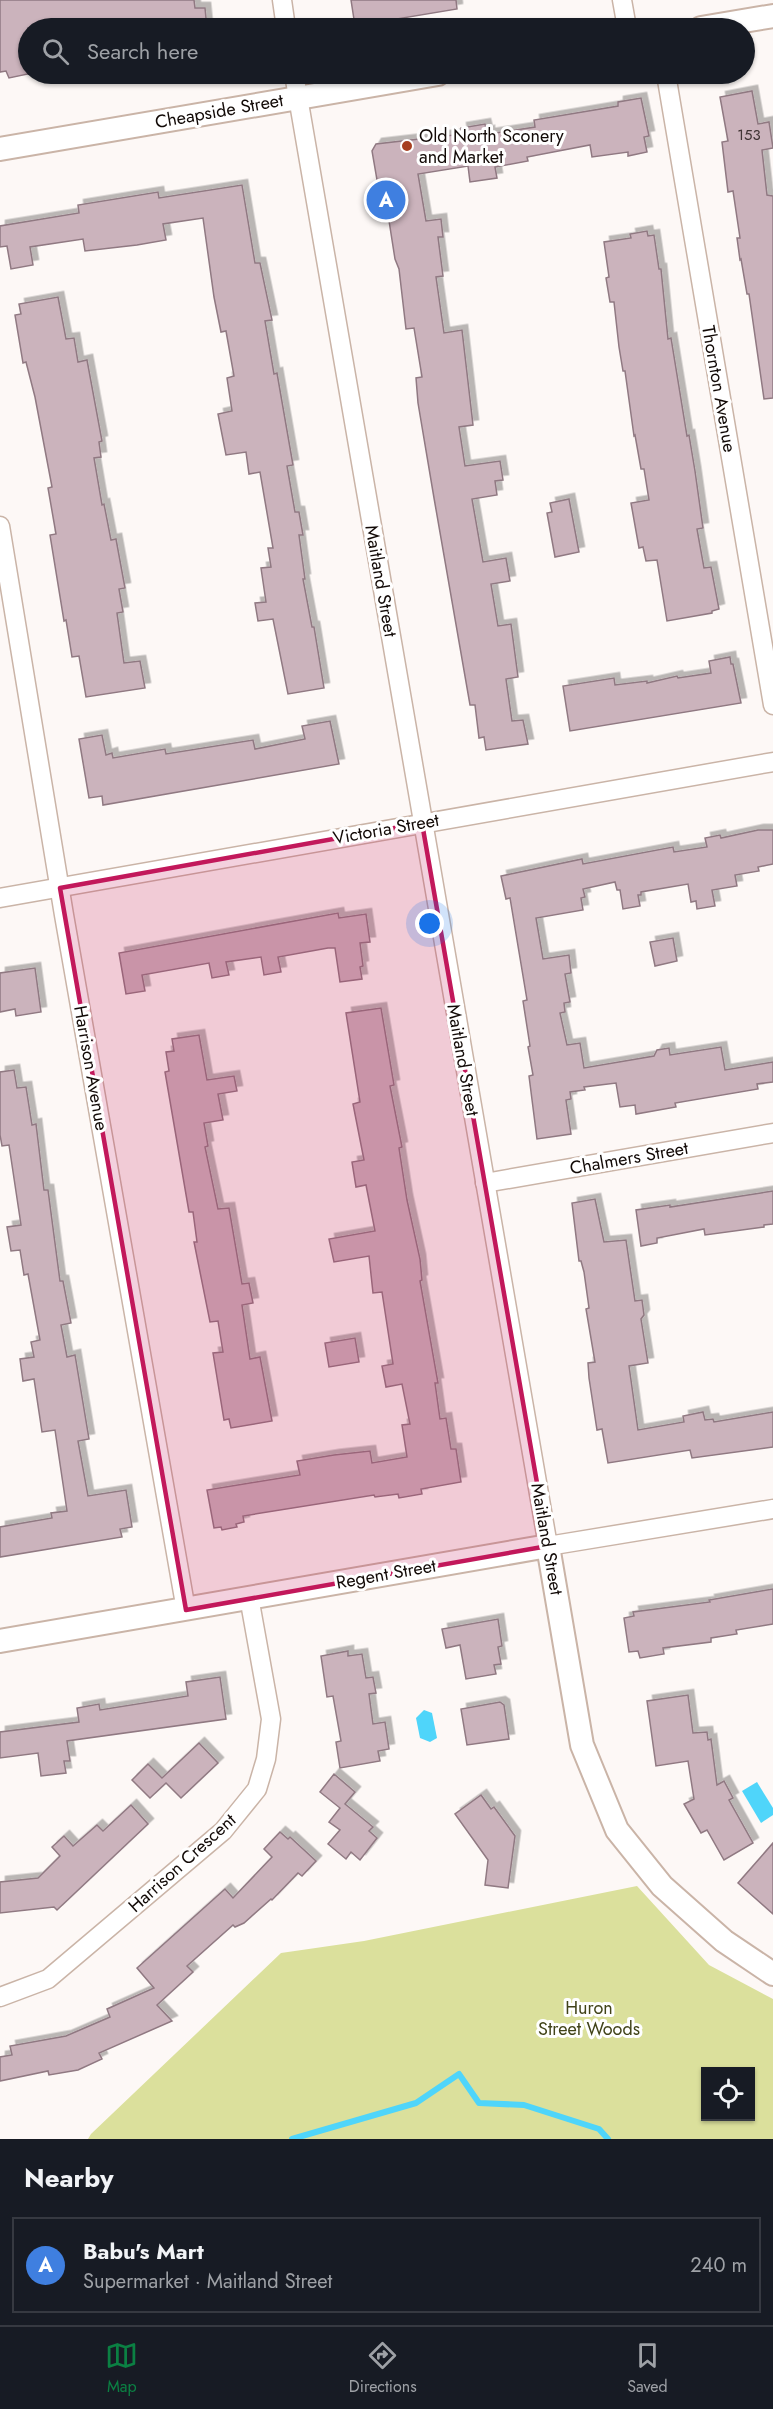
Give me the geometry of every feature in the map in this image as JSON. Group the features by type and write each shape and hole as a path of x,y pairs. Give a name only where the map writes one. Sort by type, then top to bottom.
{"street":[{"path":"282,0 285,18"},
{"path":"622,0 625,18"},
{"path":"755,19 773,16"},
{"name":"Maitland Street","path":"296,84 582,1745 617,1830 662,1886 724,1941 773,1974"},
{"name":"Cheapside Street","path":"0,149 380,84"},
{"name":"Thornton Avenue","path":"668,84 773,705"},
{"name":"Harrison Avenue","path":"0,526 60,888 186,1610"},
{"name":"Victoria Street","path":"0,898 773,762"},
{"name":"Chalmers Street","path":"485,1183 773,1133"},
{"name":"Regent Street","path":"0,1641 773,1509"},
{"name":"Harrison Crescent","path":"0,1997 48,1979 223,1831 258,1789 266,1759 271,1719 249,1597"}],"highlighted area":[{"path":"422,823 548,1546 186,1610 60,888"}],"green space":[{"name":"Huron Street Woods","path":"637,1886 709,1965 773,1999 773,2139 88,2139 281,1953 364,1941"}],"water":[{"path":"424,1710 432,1713 437,1738 430,1742 420,1738 416,1718"},
{"path":"757,1782 773,1808 773,1815 761,1823 742,1791"}],"building":[{"path":"0,0 194,0 195,8 205,8 206,18 18,18 18,76 9,78 6,71 0,72"},
{"path":"351,0 456,0 457,9 403,18 354,18"},
{"path":"752,91 758,124 769,122 773,148 762,150 767,195 773,196 773,398 764,399 749,294 747,294 740,260 737,238 740,238 733,191 728,192 722,142 728,141 720,97"},
{"path":"641,98 649,136 644,137 647,152 628,156 628,152 592,157 590,145 527,157 528,161 495,167 497,178 470,182 468,166 418,174 426,221 441,219 443,237 438,237 443,276 436,277 444,333 462,330 473,425 459,427 465,466 500,461 503,480 495,481 497,495 472,499 483,562 506,558 510,581 491,584 498,626 511,624 518,677 506,679 512,721 523,720 528,744 486,750 484,737 479,738 475,705 470,705 434,498 418,403 416,378 422,377 414,328 406,329 399,269 395,259 387,208 382,209 372,151 376,144 462,134 461,128 485,124 489,134 535,127 534,120 618,106 618,102"},
{"path":"242,185 255,263 260,263 272,320 265,321 274,374 277,373 293,465 287,466 295,512 299,512 303,535 299,535 305,579 303,579 324,688 288,694 273,619 258,621 255,603 266,602 261,568 271,567 268,548 273,548 260,472 249,474 246,452 226,455 218,414 232,411 227,378 234,376 226,331 221,332 214,297 203,218 163,224 166,240 137,245 85,251 83,239 30,247 33,265 11,269 7,246 0,247 0,226 79,213 78,205 158,192 159,198"},
{"path":"647,231 648,236 654,235 659,269 661,269 668,339 671,338 695,471 703,528 697,529 704,568 711,567 719,609 712,613 667,621 657,560 646,561 643,547 639,548 631,503 649,500 644,469 641,469 634,436 614,302 610,302 604,242 631,238 630,234"},
{"path":"58,297 66,339 74,338 78,362 87,360 102,441 99,442 101,457 94,458 102,505 104,504 111,540 116,539 125,588 119,589 123,612 117,613 124,663 140,661 145,688 86,697 79,656 72,657 66,620 64,621 50,535 56,534 48,488 52,487 35,397 26,362 23,363 15,315 21,314 19,304"},
{"path":"569,499 579,552 555,557 547,513 552,512 550,503"},
{"path":"730,657 741,703 570,731 563,686 614,678 615,685 647,681 647,683 677,676 678,678 711,673 709,661"},
{"path":"330,721 339,764 103,805 102,796 89,798 79,739 102,735 106,755 112,753 113,758 165,749 166,754 253,740 255,749 305,739 302,726"},
{"path":"758,830 773,830 773,864 758,867 759,871 735,875 737,886 712,890 715,906 697,909 696,901 691,902 688,884 641,892 641,895 638,895 640,906 623,909 620,890 617,890 615,882 583,889 585,897 581,898 583,910 536,918 543,959 569,955 571,973 565,974 570,1002 564,1003 565,1012 560,1013 567,1045 580,1043 584,1068 654,1056 657,1050 669,1048 670,1055 721,1047 725,1070 773,1062 773,1082 757,1084 758,1089 675,1103 676,1107 636,1114 635,1105 620,1107 616,1083 584,1087 585,1090 570,1092 571,1099 566,1100 571,1134 537,1139 529,1076 533,1075 523,1001 527,1000 510,898 506,899 501,876 582,859 583,864 673,847 674,852 707,847 705,838 720,835 721,838"},
{"path":"338,913 339,918 366,914 370,942 360,943 362,979 340,982 335,948 328,948 278,957 281,972 264,975 261,957 226,962 229,975 212,978 209,963 142,975 145,991 126,994 119,953"},
{"path":"673,938 677,961 655,966 650,942"},
{"path":"35,968 41,1012 16,1016 15,1009 0,1012 0,973"},
{"path":"381,1008 394,1085 390,1086 402,1147 399,1148 407,1200 420,1259 422,1280 420,1281 438,1383 435,1383 440,1419 446,1418 451,1449 456,1449 461,1482 421,1489 422,1494 399,1498 398,1494 375,1497 374,1495 243,1516 244,1522 236,1524 237,1527 222,1530 221,1527 214,1528 207,1490 300,1475 297,1461 370,1451 372,1463 407,1457 402,1425 410,1424 402,1384 386,1387 382,1366 393,1364 382,1292 373,1293 369,1256 334,1262 329,1239 375,1231 366,1185 356,1187 352,1162 364,1160 353,1104 360,1102 346,1013"},
{"path":"199,1035 207,1080 234,1076 237,1091 218,1094 223,1120 204,1123 208,1146 205,1147 218,1209 229,1208 242,1284 249,1283 253,1303 242,1305 250,1359 260,1357 272,1421 231,1428 229,1419 224,1420 213,1353 223,1352 218,1321 210,1322 194,1242 197,1242 193,1212 189,1212 165,1072 169,1071 166,1052 174,1051 172,1039"},
{"path":"14,1070 17,1088 26,1087 32,1125 36,1124 44,1190 48,1190 60,1281 63,1281 71,1323 61,1325 67,1357 75,1355 89,1439 78,1441 88,1496 126,1490 132,1527 120,1529 122,1537 0,1557 0,1527 52,1518 51,1513 67,1511 55,1430 42,1432 34,1379 23,1381 20,1359 34,1357 31,1342 40,1340 28,1274 24,1275 20,1250 11,1251 7,1227 21,1225 9,1145 2,1146 0,1135 0,1072"},
{"path":"773,1191 773,1224 705,1235 704,1229 657,1238 657,1243 641,1246 636,1210"},
{"path":"595,1199 604,1242 626,1240 635,1301 642,1300 644,1315 641,1319 648,1363 629,1366 638,1430 684,1422 683,1416 703,1412 705,1420 713,1419 714,1422 773,1412 773,1447 692,1458 690,1450 608,1463 602,1429 597,1430 589,1378 588,1363 595,1362 586,1309 589,1308 584,1272 581,1261 579,1261 572,1203"},
{"path":"355,1338 359,1362 329,1367 325,1343"},
{"path":"773,1589 773,1624 736,1630 737,1634 711,1638 711,1642 663,1648 664,1654 640,1658 638,1651 629,1652 624,1618 634,1616 633,1612 710,1602 709,1600"},
{"path":"498,1619 502,1646 498,1647 501,1664 494,1665 496,1674 466,1679 460,1645 446,1648 442,1629"},
{"path":"348,1651 348,1656 362,1654 366,1678 373,1677 376,1693 369,1694 373,1724 385,1722 389,1749 378,1751 380,1761 340,1768 336,1742 341,1741 333,1696 327,1697 321,1656"},
{"path":"220,1677 226,1719 67,1741 70,1761 64,1761 66,1773 41,1776 38,1753 0,1758 0,1732 79,1722 77,1708 99,1704 100,1710 188,1696 186,1682"},
{"path":"688,1695 693,1733 707,1732 708,1740 711,1739 717,1785 724,1781 733,1798 729,1800 753,1843 724,1860 707,1830 701,1833 684,1804 694,1799 688,1761 656,1766 647,1701"},
{"path":"500,1702 504,1705 509,1739 467,1745 461,1709"},
{"path":"199,1743 218,1763 181,1798 166,1783 150,1798 132,1780 148,1764 162,1778"},
{"path":"334,1774 355,1792 345,1804 373,1827 369,1831 377,1838 360,1860 351,1852 346,1859 328,1844 340,1830 329,1822 340,1808 320,1792"},
{"path":"481,1795 491,1809 494,1807 515,1836 508,1888 485,1885 488,1860 455,1814"},
{"path":"131,1805 148,1824 57,1910 54,1907 0,1913 0,1882 38,1878 60,1856 52,1847 64,1836 73,1846 97,1825 103,1831"},
{"path":"280,1832 288,1839 290,1837 316,1861 302,1876 298,1873 272,1900 244,1923 235,1927 233,1925 187,1966 193,1972 157,2005 172,2021 99,2053 102,2059 78,2070 49,2075 48,2071 0,2081 0,2057 12,2055 10,2046 66,2036 110,2017 107,2009 154,1988 137,1968 225,1889 233,1898 272,1857 264,1849"},
{"path":"773,1843 773,1914 738,1883"}],"waterway":[{"path":"292,2139 416,2103 459,2074 479,2103 524,2105 599,2129 608,2139"}],"place":[{"name":"Old North Sconery and Market","path":"407,146"},
{"name":"Babu's Mart","path":"386,200"}]}
